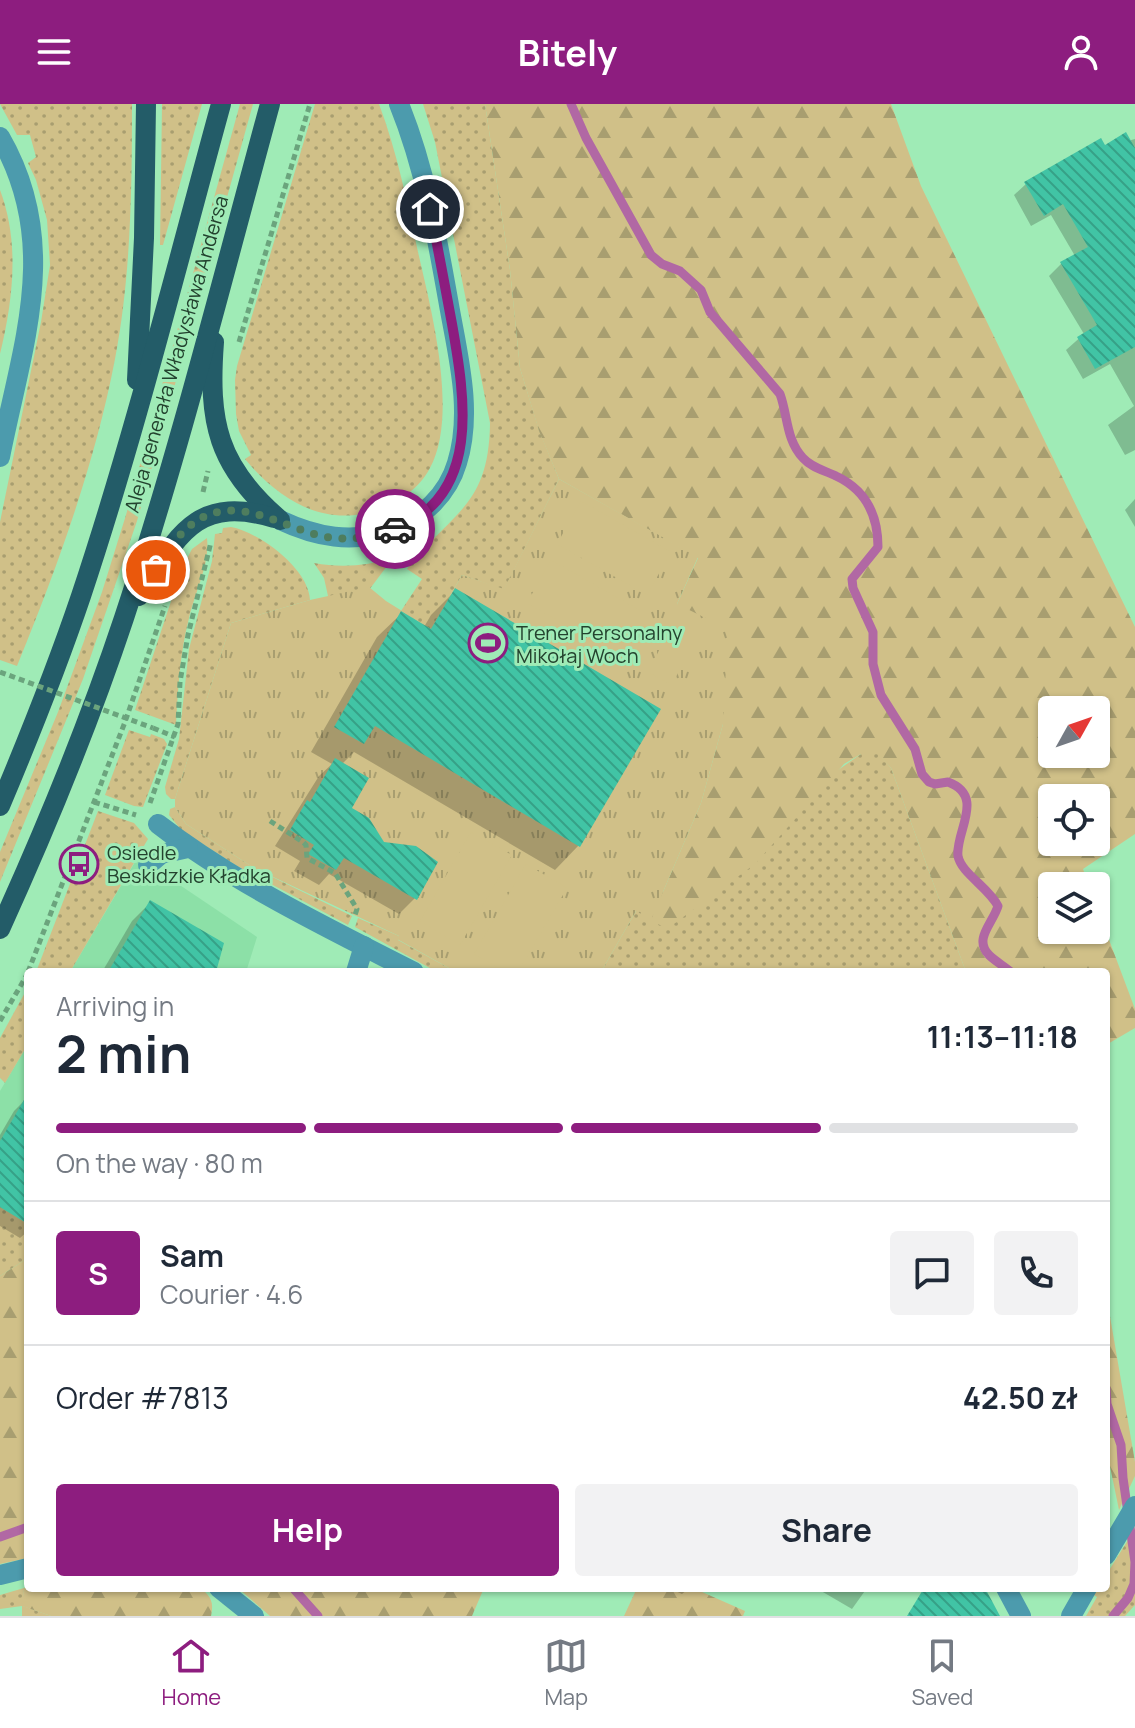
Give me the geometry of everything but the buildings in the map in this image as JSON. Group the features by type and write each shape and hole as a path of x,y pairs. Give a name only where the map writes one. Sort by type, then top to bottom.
{"main road":[{"path":"135,419 144,238 146,104"},
{"name":"Aleja generała Władysława Andersa","path":"0,806 80,599 135,419 221,104"},
{"name":"Aleja generała Władysława Andersa","path":"0,929 46,821 124,620 171,464 270,104"},
{"path":"224,271 212,367 217,435 251,493 280,520"},
{"path":"124,620 172,545 196,521 206,516 235,512 280,520"}],"street":[{"path":"280,520 328,537 361,538 391,530 406,525 435,501 458,461 463,419 460,366 419,159 399,104"},
{"path":"0,137 27,195 34,253 31,308 0,457"},
{"path":"158,824 188,848 259,891 406,968"},
{"path":"148,865 161,854 188,848"},
{"path":"356,942 356,968"},
{"path":"1110,1548 1135,1506"},
{"path":"0,1575 24,1569"},
{"path":"224,1592 254,1616"},
{"path":"1008,1592 1021,1616"},
{"path":"1071,1616 1085,1592"}],"path":[{"path":"30,968 165,605"},
{"path":"0,672 175,737 145,815 158,824"},
{"path":"94,802 135,815"},
{"path":"270,821 303,842 307,858 335,873 357,909 356,942"},
{"path":"0,1021 24,979"}],"shaded area":[{"path":"138,857 257,937 247,968 72,968"},
{"path":"24,1051 24,1261 0,1276 0,1091"}],"green space":[{"path":"0,104 132,104 127,264 115,359 97,437 74,515 17,666 0,660 0,522 50,265 47,220 28,163 36,157 30,135 17,135"},
{"path":"162,104 202,104 163,245 160,245"},
{"path":"240,104 253,104 137,521 83,679 0,882 0,852 58,712 102,592 126,515"},
{"path":"315,104 379,104 406,195 440,362 442,420 438,446 430,468 408,494 377,510 355,515 323,513 308,508 267,482 245,459 251,455 239,431 236,414 237,366"},
{"path":"423,104 485,104 510,270 520,368 539,430 559,479 504,590 462,575 431,629 401,611 422,579 407,569 475,491 488,451 490,423 435,142"},
{"path":"485,104 891,104 921,186 1135,627 1135,834 1110,851 1110,784 1038,784 1038,856 1102,856 1083,869 1084,872 1038,872 1038,944 1110,942 1135,1009 1135,1028 1110,1043 1110,968 965,968 891,768 878,754 861,754 844,764 755,864 667,929 651,920 701,803 723,724 677,604 698,558 559,479 539,431 520,368 510,270"},
{"path":"0,190 10,230 12,272 0,354"},
{"path":"559,479 698,557 677,604 728,629 723,724 701,803 651,920 636,911 603,968 449,968 397,939 399,936 254,868 186,824 175,807 175,799 231,623 369,587 431,629 462,575 504,589"},
{"path":"581,501 671,552 647,595 557,544"},
{"path":"231,527 255,536 281,554 301,576 310,600 231,623 175,799 171,799 165,787 179,739 189,649 212,561 215,534"},
{"path":"207,538 204,568 183,644 176,725 135,710 182,568 192,549"},
{"path":"393,558 363,598 330,605 324,578 314,563 354,565"},
{"path":"551,560 641,611 617,654 527,603"},
{"path":"674,621 698,633 672,685 648,672"},
{"path":"129,730 150,737 151,734 164,739 167,744 143,807 105,795"},
{"path":"861,754 879,754 891,768 965,968 603,968 636,911"},
{"path":"175,807 186,824 254,868 352,916 348,925 237,866 182,831 169,815 170,809"},
{"path":"98,811 134,823 148,839 72,968 38,968"},
{"path":"471,832 512,855 460,945 420,921"},
{"path":"526,864 567,888 520,968 499,968 474,954"},
{"path":"358,918 399,936 398,940 449,968 430,968 355,927"},
{"path":"24,994 24,1051 5,1083 0,1078 0,1038"},
{"path":"0,1207 24,1222 24,1261 0,1276"},
{"path":"24,1261 24,1559 0,1564 0,1276"},
{"path":"1110,1316 1135,1462 1135,1476 1119,1510 1110,1466"},
{"path":"1135,1529 1135,1605 1125,1616 1086,1616 1097,1597 1094,1595 1096,1592 1110,1592 1110,1569"},
{"path":"24,1588 23,1606 51,1616 22,1616 22,1606 0,1609 0,1595"},
{"path":"24,1588 24,1592 205,1592 211,1600 212,1611 211,1616 51,1616 22,1606"},
{"path":"243,1592 482,1592 472,1616 270,1616"},
{"path":"635,1592 702,1592 745,1611 743,1616 624,1616"}],"waterway":[{"path":"571,104 586,138 651,255 662,264 680,271 701,290 710,312 780,394 790,436 797,451 814,467 855,488 873,514 878,547 852,579 873,632 873,664 881,695 915,749 922,774 935,784 948,782 965,796 966,815 958,856 964,868 998,906 983,943 989,955 1006,968"},
{"path":"1110,1413 1121,1445 1135,1562 1134,1584 1128,1598 1113,1616"},
{"path":"0,1537 24,1528"},
{"path":"297,1592 318,1616"}],"way so far":[{"path":"156,570 184,531 206,516 224,512 263,515 328,537 361,538 395,529"}],"place":[{"name":"Trener Personalny Mikołaj Woch","path":"488,643"},
{"name":"Osiedle Beskidzkie Kładka","path":"79,864"}],"route":[{"path":"395,529 424,512 444,490 458,461 462,442 460,366 430,209"}]}
